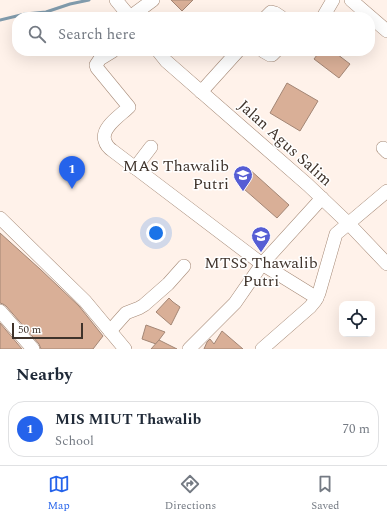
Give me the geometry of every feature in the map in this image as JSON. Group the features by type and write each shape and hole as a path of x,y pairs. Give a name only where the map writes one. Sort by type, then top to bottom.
{"street":[{"path":"116,0 126,12"},
{"path":"137,12 153,0"},
{"path":"326,12 333,0"},
{"path":"351,0 364,12"},
{"path":"375,21 387,32"},
{"path":"105,56 100,59 96,65 97,68 129,107 108,126 104,134 105,142 112,151 262,264 317,298"},
{"name":"Jalan Agus Salim","path":"162,56 308,185 349,224 387,264"},
{"path":"201,92 233,56"},
{"path":"135,168 151,147"},
{"path":"262,349 310,307 317,298 336,234 387,192"},
{"path":"189,349 235,303 262,264 322,198"},
{"path":"1,222 85,300 125,349"},
{"path":"110,331 126,313 144,305 168,284 184,266"},
{"path":"0,311 33,349"}],"building":[{"path":"171,0 193,0 182,11"},
{"path":"316,56 340,56 350,64 339,78 314,59"},
{"path":"287,83 318,101 300,131 270,113"},
{"path":"248,168 289,205 277,218 236,182"},
{"path":"0,233 79,306 103,336 93,349 41,349 39,344 6,306 0,303"},
{"path":"169,298 180,307 171,325 156,312"},
{"path":"0,323 22,349 0,349"},
{"path":"146,325 165,332 156,344 142,339"},
{"path":"222,331 243,349 204,349 210,339 214,344"},
{"path":"159,340 177,349 151,349"}],"waterway":[{"path":"46,12 70,4 89,0"},
{"path":"0,20 12,17"}],"place":[{"name":"MIS MIUT Thawalib","path":"72,189"},
{"name":"MAS Thawalib Putri","path":"243,192"},
{"name":"MTSS Thawalib Putri","path":"261,253"}]}
